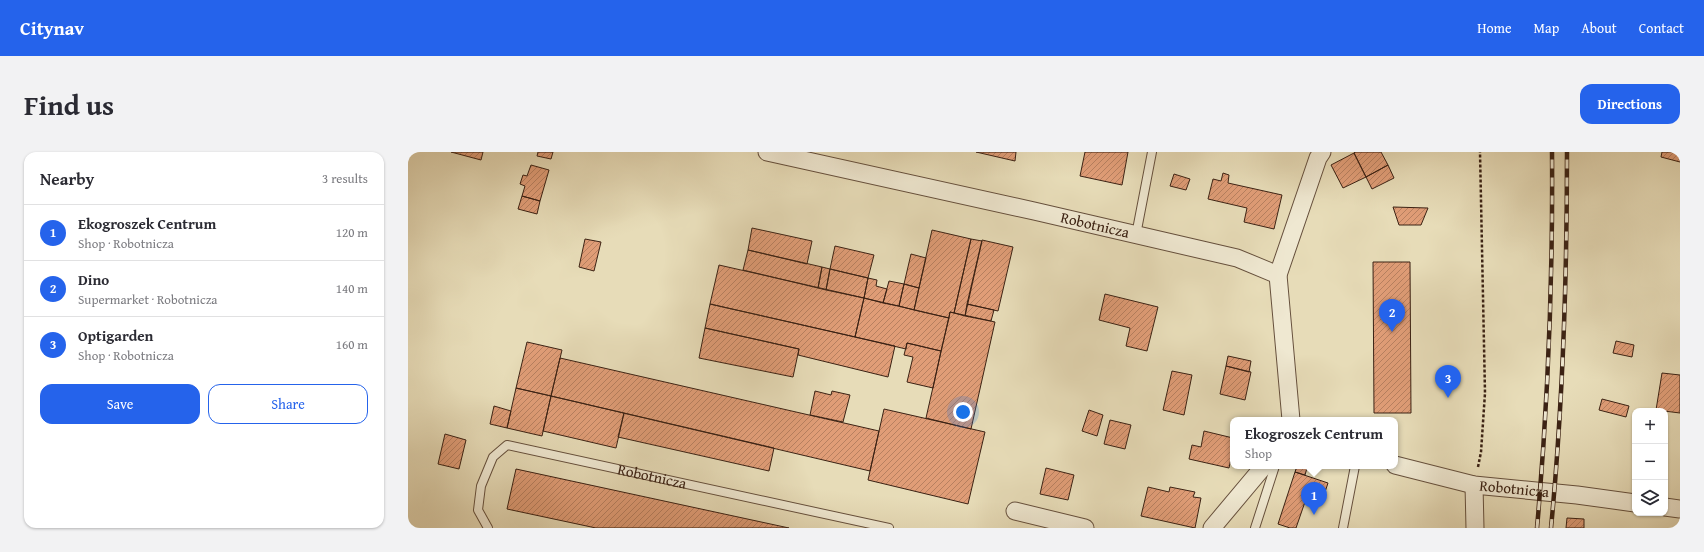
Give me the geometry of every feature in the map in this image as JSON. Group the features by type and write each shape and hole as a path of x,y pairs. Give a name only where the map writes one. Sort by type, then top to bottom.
{"street":[{"name":"Robotnicza","path":"767,152 1237,258 1278,274"},
{"path":"1291,417 1278,274 1318,158 1322,152"},
{"name":"Robotnicza","path":"1398,466 1474,485 1577,495 1632,503"},
{"path":"1212,528 1261,469"},
{"path":"1474,485 1475,528"},
{"path":"1668,507 1680,509"},
{"path":"1015,511 1085,528"}],"lane":[{"path":"1136,235 1152,152"},
{"name":"Robotnicza","path":"488,528 478,510 481,486 494,457 507,445 889,528"},
{"path":"1255,528 1274,469"},
{"path":"1343,528 1354,469"}],"path":[{"path":"1474,485 1481,452 1484,393 1480,152"}],"building":[{"path":"451,152 483,152 481,160"},
{"path":"538,152 553,152 551,159 537,156"},
{"path":"976,152 1016,152 1015,161"},
{"path":"1085,152 1128,152 1122,185 1080,176"},
{"path":"1381,152 1388,165 1366,177 1354,153"},
{"path":"1662,152 1680,152 1680,162 1661,157"},
{"path":"1354,153 1366,177 1343,188 1331,165"},
{"path":"531,165 549,170 540,201 522,196 525,186 520,184 523,175 527,176"},
{"path":"1388,165 1394,178 1372,189 1366,177"},
{"path":"1223,173 1229,175 1228,183 1282,195 1274,229 1244,222 1247,208 1208,199 1213,179 1221,181"},
{"path":"1174,174 1190,179 1186,190 1170,186"},
{"path":"522,196 540,201 537,214 518,209"},
{"path":"1393,207 1428,208 1421,225 1399,225"},
{"path":"752,228 812,241 807,264 748,250"},
{"path":"932,230 971,239 954,313 950,312 949,318 914,310"},
{"path":"585,239 601,242 594,271 579,267"},
{"path":"971,239 982,241 965,316 954,313"},
{"path":"982,240 1013,247 998,311 967,304"},
{"path":"835,246 874,255 868,278 830,269"},
{"path":"748,250 822,267 818,288 743,270"},
{"path":"911,254 926,258 919,288 904,284"},
{"path":"1373,262 1410,262 1411,413 1374,413"},
{"path":"719,265 864,298 855,337 710,304"},
{"path":"822,267 830,269 826,290 818,288"},
{"path":"830,269 868,278 864,298 826,290"},
{"path":"868,278 877,280 876,286 887,289 883,303 864,298"},
{"path":"889,281 904,284 899,306 883,303"},
{"path":"904,284 919,288 914,310 899,306"},
{"path":"1105,294 1158,307 1147,351 1126,346 1130,328 1099,320"},
{"path":"864,298 949,318 941,351 907,343 906,349 855,337"},
{"path":"710,304 895,346 888,377 798,355 799,349 705,328"},
{"path":"967,304 994,310 991,321 965,316"},
{"path":"950,312 995,322 971,429 926,418"},
{"path":"705,328 799,349 793,377 699,358"},
{"path":"1616,341 1634,345 1632,357 1613,353"},
{"path":"527,342 562,350 551,396 516,388"},
{"path":"907,343 941,351 933,388 907,382 913,357 904,355"},
{"path":"1228,356 1251,361 1249,372 1226,366"},
{"path":"560,358 879,431 870,471 551,396"},
{"path":"1226,366 1251,372 1245,400 1220,394"},
{"path":"1172,371 1192,375 1184,415 1163,410"},
{"path":"1662,373 1680,375 1680,413 1668,412 1668,408 1656,408"},
{"path":"516,388 551,396 542,436 507,428"},
{"path":"815,391 831,395 832,391 850,395 843,422 810,415"},
{"path":"551,396 624,413 616,448 543,431"},
{"path":"1602,399 1629,406 1626,417 1599,410"},
{"path":"494,406 511,411 507,428 490,424"},
{"path":"884,409 985,432 968,504 868,480"},
{"path":"1089,410 1103,415 1097,436 1082,431"},
{"path":"624,413 774,448 769,471 618,437"},
{"path":"1110,420 1131,425 1125,449 1104,444"},
{"path":"1204,431 1230,437 1229,468 1189,459 1192,445 1201,447"},
{"path":"445,434 466,440 459,469 438,464"},
{"path":"1046,468 1074,475 1068,500 1040,494"},
{"path":"516,469 789,528 596,528 507,509"},
{"path":"1296,469 1307,469 1305,475 1295,472"},
{"path":"1295,472 1328,483 1321,504 1306,499 1296,528 1290,528 1278,524"},
{"path":"1148,487 1169,492 1170,487 1195,492 1193,497 1201,498 1195,528 1141,516"},
{"path":"1567,518 1584,519 1584,528 1566,528"}],"railway":[{"path":"1537,528 1549,340 1552,246 1552,152"},
{"path":"1551,528 1559,434 1564,340 1567,152"}],"place":[{"name":"Dino","path":"1392,332"},
{"name":"Optigarden","path":"1448,398"},
{"name":"Ekogroszek Centrum","path":"1314,515"}]}
